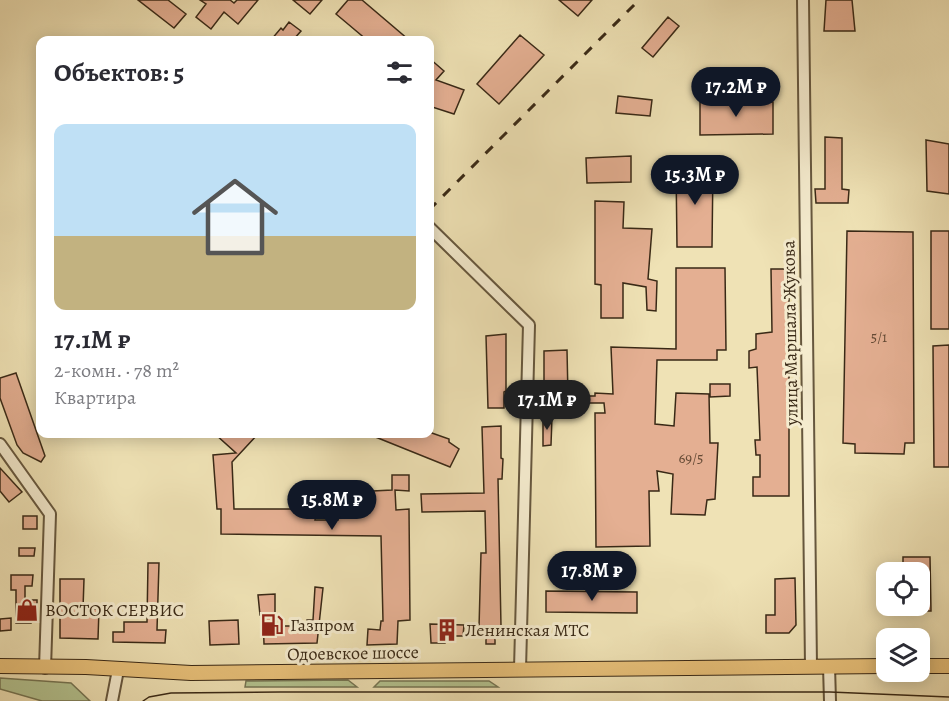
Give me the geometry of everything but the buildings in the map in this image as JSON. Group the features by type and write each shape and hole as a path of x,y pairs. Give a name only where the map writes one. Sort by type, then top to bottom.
{"main road":[{"name":"Одоевское шоссе","path":"0,666 86,667 191,673 876,666"},
{"path":"930,666 949,666"}],"street":[{"name":"улица Маршала Жукова","path":"803,0 811,666"},
{"path":"434,232 529,325 520,669"},
{"path":"0,444 50,514 45,668"},
{"path":"829,666 830,701"},
{"path":"112,701 118,670"}],"green space":[{"path":"0,678 71,683 90,701 42,701 0,689"},
{"path":"348,680 357,687 245,687 246,681"},
{"path":"380,681 489,681 498,687 374,687"}],"tram line":[{"path":"143,701 149,697 171,693 280,692 830,692 949,697"}],"railway":[{"path":"434,205 639,0"}],"place":[{"name":"ВОСТОК СЕРВИС","path":"27,610"},
{"name":"Газпром","path":"272,625"},
{"name":"Ленинская МТС","path":"447,630"}]}
